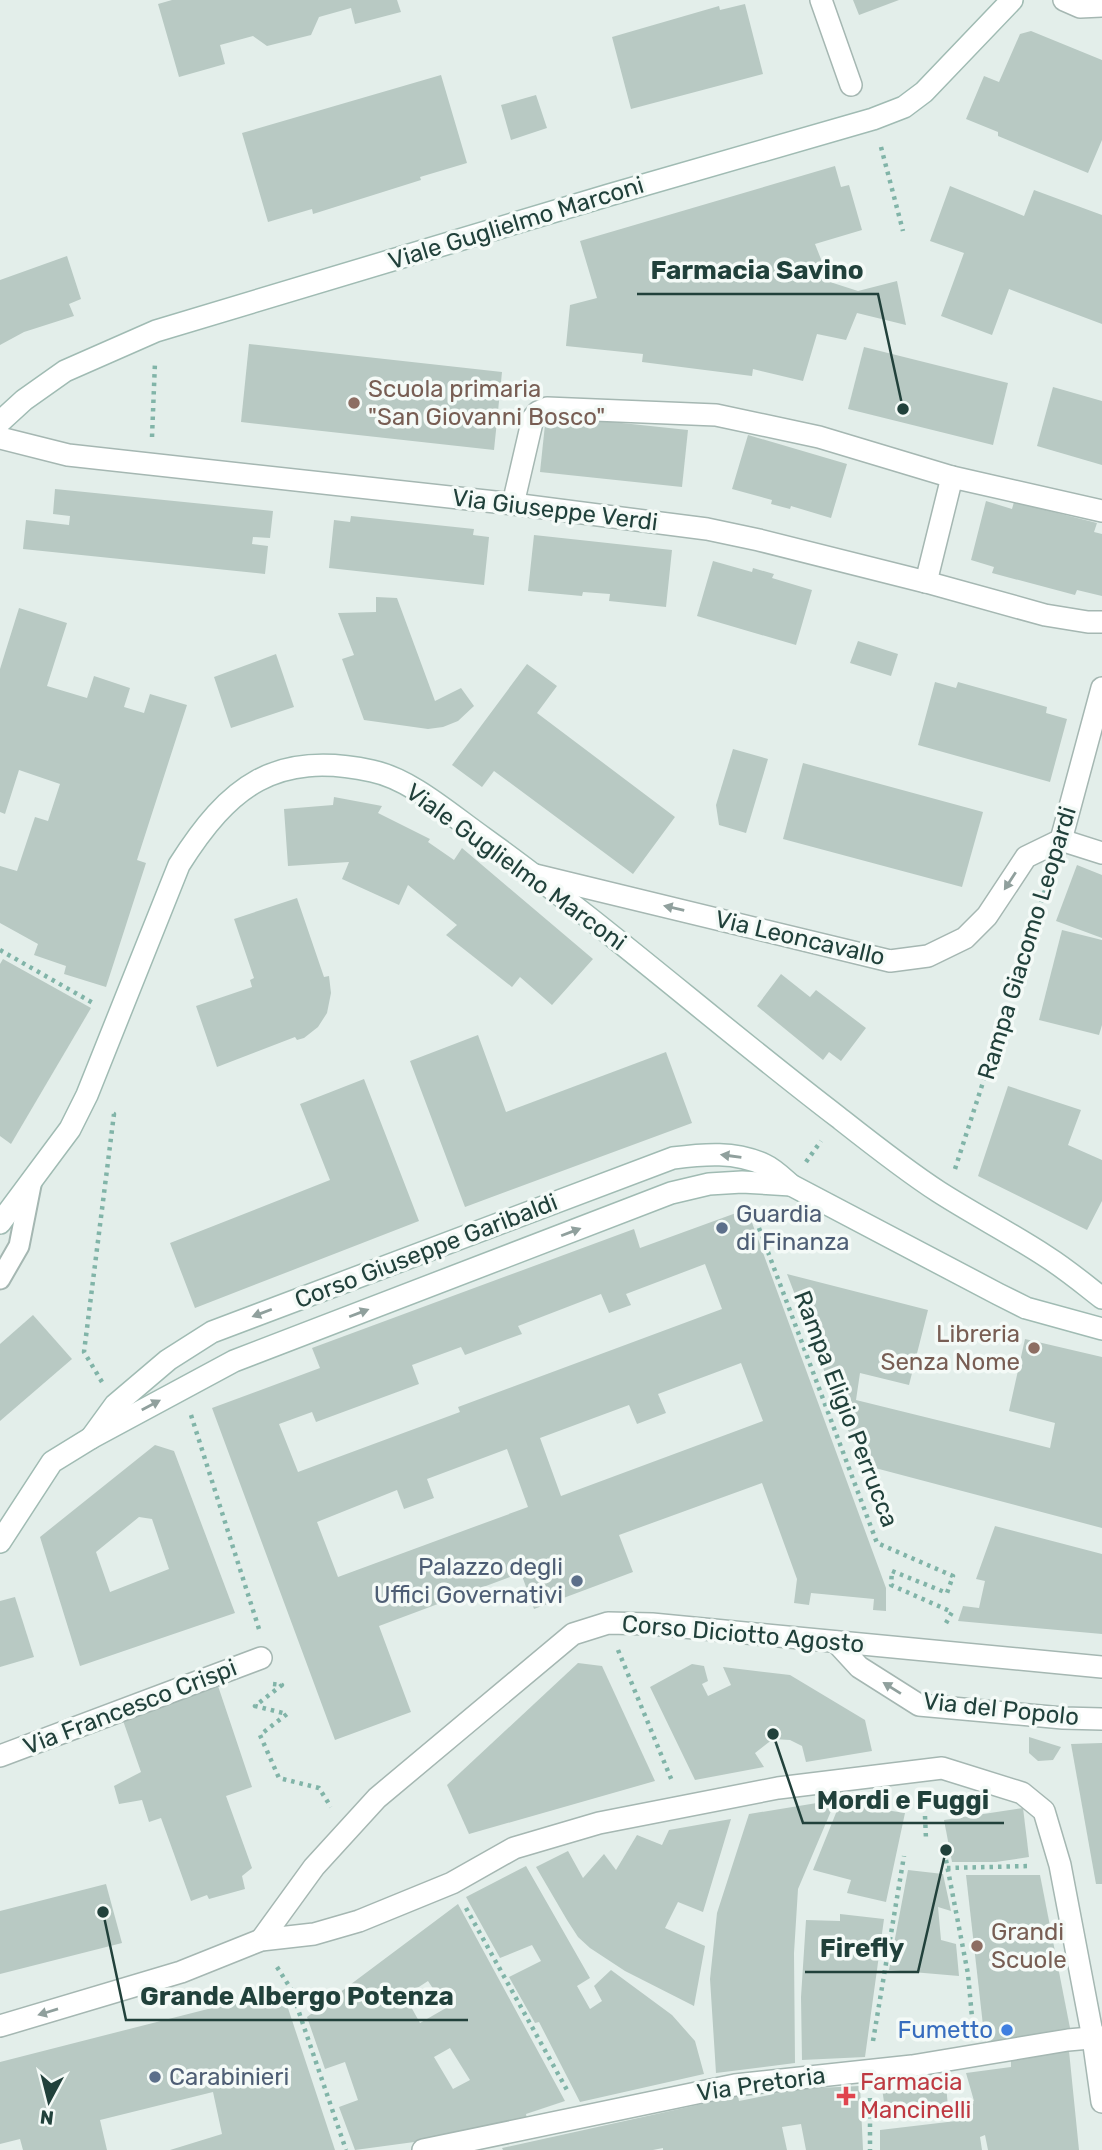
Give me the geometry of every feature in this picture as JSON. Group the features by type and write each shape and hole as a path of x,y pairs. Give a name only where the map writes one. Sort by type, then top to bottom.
{"street":[{"path":"821,0 850,85"},
{"name":"Viale Guglielmo Marconi","path":"0,422 24,400 65,371 156,331 873,119 904,107 924,92 1012,0"},
{"path":"1064,0 1080,7 1102,6"},
{"path":"513,504 533,418 547,408 716,415 819,437 952,477 1102,511"},
{"name":"Via Giuseppe Verdi","path":"0,438 68,456 513,504 707,529 926,582 1045,615 1102,622"},
{"path":"926,582 952,477"},
{"name":"Rampa Giacomo Leopardi","path":"1061,840 1097,725 1102,688"},
{"name":"Viale Guglielmo Marconi","path":"0,1223 70,1129 87,1095 179,865 199,834 221,807 249,785 286,768 327,764 375,771 416,790 535,875 838,1117 938,1191 1050,1259 1102,1298"},
{"path":"1061,840 1102,853"},
{"name":"Via Leoncavallo","path":"535,875 890,961 928,957 965,938 988,916 1026,857 1061,840"},
{"name":"Corso Giuseppe Garibaldi","path":"91,1437 115,1405 168,1360 212,1332 673,1158 723,1154 767,1166 791,1185 1026,1308 1102,1329"},
{"name":"Corso Giuseppe Garibaldi","path":"0,1542 52,1462 91,1437 234,1361 671,1193 709,1184 742,1182 791,1185"},
{"name":"Corso Diciotto Agosto","path":"261,1940 314,1867 377,1798 573,1634 607,1624 652,1624 1102,1667"},
{"name":"Via del Popolo","path":"836,1642 859,1667 919,1705 1102,1719"},
{"name":"Via Francesco Crispi","path":"0,1756 261,1658"},
{"path":"0,2026 181,1972 261,1940 314,1934 359,1921 452,1883 514,1848 599,1823 778,1788 942,1768 1022,1793 1044,1811 1051,1865 1097,2038 1102,2102"},
{"name":"Via Pretoria","path":"423,2150 493,2143 582,2116 735,2085 870,2063 912,2066 976,2050 1097,2038"}],"lane":[{"path":"0,1279 19,1246 32,1180"}],"path":[{"path":"873,119 903,231"},
{"path":"151,466 156,331"},
{"name":"Rampa Giacomo Leopardi","path":"938,1191 955,1170 1061,840"},
{"path":"0,950 118,1017"},
{"path":"87,1095 114,1114 84,1352 115,1405"},
{"path":"791,1185 838,1117"},
{"name":"Rampa Eligio Perrucca","path":"742,1182 877,1542 953,1576 947,1593 892,1571 891,1584 952,1612"},
{"path":"183,1388 260,1629 239,1630 261,1658"},
{"path":"607,1624 683,1808"},
{"path":"271,1684 282,1685 255,1706 287,1714 260,1735 279,1778 319,1788 346,1831"},
{"path":"925,1816 926,1839"},
{"path":"870,2150 870,2063 904,1856"},
{"path":"946,1860 968,1974 976,2050"},
{"path":"947,1868 991,1869 1051,1865"},
{"path":"478,1928 582,2116"},
{"path":"261,1940 291,1989 346,2150"}],"building":[{"path":"172,0 397,0 401,12 355,24 351,8 319,17 311,35 267,46 253,36 220,45 225,64 179,77 158,4"},
{"path":"853,0 899,0 859,15"},
{"path":"745,4 763,74 631,109 612,37 719,6 720,10"},
{"path":"1031,31 1102,60 1102,140 1088,173 998,136 998,132 966,119 984,76 999,82 1020,34"},
{"path":"441,75 467,163 313,214 312,209 268,222 242,133"},
{"path":"536,95 547,128 511,140 501,105"},
{"path":"835,166 841,187 849,185 862,230 815,244 830,282 858,291 897,281 906,325 857,313 846,340 817,334 803,381 753,369 752,376 642,362 643,354 566,346 570,305 597,298 580,241"},
{"path":"950,186 1024,216 1034,190 1102,215 1102,324 1009,289 992,335 941,316 964,253 930,241"},
{"path":"67,256 81,299 69,304 74,316 24,332 0,345 0,280"},
{"path":"249,344 502,372 494,450 241,422"},
{"path":"864,347 1008,383 993,445 848,409"},
{"path":"1053,387 1102,401 1102,465 1037,446"},
{"path":"546,415 688,430 682,487 540,472"},
{"path":"748,435 847,464 831,518 791,506 790,509 771,504 772,500 732,489"},
{"path":"55,489 273,511 270,538 253,537 252,544 268,546 265,574 23,549 26,520 69,525 70,516 53,514"},
{"path":"986,501 1012,509 1014,502 1097,523 1094,532 1102,534 1102,596 1077,590 1075,595 992,573 994,567 971,560"},
{"path":"351,516 474,529 473,535 489,537 484,585 329,568 334,520 350,522"},
{"path":"534,535 672,550 666,607 609,601 610,594 583,592 582,596 528,591"},
{"path":"713,561 752,572 753,568 774,574 772,578 812,590 796,645 697,616"},
{"path":"376,597 397,598 435,701 461,688 474,706 458,721 428,729 364,720 342,659 354,655 338,613 376,612"},
{"path":"19,608 67,623 47,686 87,698 94,676 130,688 124,707 144,713 150,694 187,705 137,860 146,863 106,987 64,974 66,966 34,955 38,944 0,923 0,866 17,871 35,817 48,821 60,784 19,770 5,814 0,812 0,669"},
{"path":"858,641 898,654 891,676 850,663"},
{"path":"276,654 294,707 231,728 214,677"},
{"path":"527,664 557,686 537,713 675,817 633,874 494,771 482,787 452,765"},
{"path":"935,682 956,688 958,682 1047,707 1046,713 1067,719 1050,782 918,745"},
{"path":"733,749 768,759 746,833 719,825 716,805"},
{"path":"803,763 983,812 962,887 783,839"},
{"path":"334,797 382,806 378,813 430,839 428,842 454,860 462,848 593,959 552,1005 520,977 512,987 446,935 457,925 408,885 399,905 342,879 349,862 288,866 284,809 333,805"},
{"path":"1077,865 1102,875 1102,938 1056,921"},
{"path":"297,898 324,977 329,976 331,993 327,1013 318,1027 304,1038 297,1040 295,1037 217,1067 196,1006 252,987 250,980 254,978 234,919"},
{"path":"1062,930 1102,940 1102,1025 1099,1035 1039,1020"},
{"path":"3,959 91,1008 11,1144 0,1136 0,964"},
{"path":"781,974 810,997 816,990 866,1028 841,1061 829,1052 823,1060 757,1006"},
{"path":"478,1035 506,1112 666,1052 692,1123 465,1207 410,1061"},
{"path":"364,1079 419,1221 195,1308 170,1243 330,1180 300,1104"},
{"path":"1008,1086 1081,1110 1068,1145 1102,1160 1102,1201 1087,1230 978,1176"},
{"path":"747,1209 886,1588 886,1611 873,1610 874,1599 811,1593 809,1605 794,1603 797,1579 762,1483 619,1535 633,1572 534,1609 521,1573 379,1626 411,1712 335,1740 212,1408 320,1368 312,1348 634,1229 640,1248","holes":["705,1264 722,1309 458,1407 460,1412 298,1472 279,1424 312,1412 316,1422 419,1384 412,1365 461,1347 465,1355 522,1334 518,1326 601,1294 609,1313 631,1305 626,1294","741,1363 763,1421 561,1496 540,1438 629,1405 637,1424 666,1413 658,1394","507,1449 528,1507 338,1577 317,1522 397,1490 404,1509 434,1498 427,1479"]},
{"path":"787,1274 928,1310 909,1385 860,1373 856,1400 1050,1448 1055,1423 1009,1411 1025,1339 1102,1357 1102,1528 860,1464 861,1441 853,1439 845,1425"},
{"path":"33,1315 72,1359 0,1421 0,1344"},
{"path":"155,1445 174,1451 235,1613 80,1666 40,1537","holes":["139,1517 152,1519 169,1569 110,1592 96,1552"]},
{"path":"995,1526 1102,1554 1102,1634 958,1621 963,1606 979,1608 985,1581 976,1579"},
{"path":"15,1597 34,1657 0,1667 0,1601"},
{"path":"578,1663 602,1666 655,1781 469,1834 447,1785"},
{"path":"692,1664 704,1666 708,1681 702,1684 708,1696 731,1685 723,1667 790,1675 865,1720 872,1751 806,1762 802,1746 790,1740 773,1739 755,1753 764,1767 695,1780 650,1687"},
{"path":"215,1677 252,1787 226,1796 252,1868 242,1876 245,1889 209,1899 207,1895 191,1901 161,1818 149,1822 142,1800 119,1804 114,1786 141,1772 120,1712"},
{"path":"1029,1737 1061,1747 1053,1760 1038,1761 1029,1753"},
{"path":"1102,1743 1102,1884 1096,1884 1071,1744"},
{"path":"829,1801 834,1804 798,1889 794,1953 795,2063 716,2073 710,1979 717,1913 749,1814"},
{"path":"840,1803 905,1813 886,1902 847,1893 851,1880 813,1870"},
{"path":"1023,1808 1029,1857 996,1862 952,1862 944,1820"},
{"path":"731,1819 703,1912 678,1902 665,1928 705,1946 694,2006 625,1971 590,1948 578,1937 536,1867 568,1851 583,1878 604,1854 616,1870 637,1835 662,1845 669,1830"},
{"path":"526,1866 590,1978 577,1986 590,2009 602,2001 594,1986 611,1970 672,2015 695,2041 704,2074 580,2102 539,2022 535,2023 509,1977 541,1961 532,1945 500,1958 466,1897"},
{"path":"908,1870 943,1874 951,1911 938,1907 941,1940 956,1944 959,1976 889,1970"},
{"path":"966,1875 1040,1875 1070,2028 985,2043"},
{"path":"106,1884 122,1943 0,1974 0,1911"},
{"path":"458,1904 565,2101 526,2114 527,2119 429,2140 355,2150 339,2107 358,2100 345,2062 325,2069 307,2017","holes":["428,1981 446,2008 420,2023 405,1996","450,2048 470,2080 453,2089 434,2057"]},
{"path":"840,1914 884,1919 865,2057 802,2060 801,1997 806,1920 840,1921"},
{"name":"Carabinieri","path":"282,1990 335,2150 170,2150 222,2134 213,2092 100,2120 107,2150 23,2150 20,2139 0,2144 0,2062"},
{"path":"1069,2051 1079,2150 988,2150 985,2135 980,2137 982,2150 880,2150 880,2130 956,2121 955,2104 974,2101 966,2073 1011,2067 1011,2061"},
{"path":"945,2074 948,2107 886,2115 881,2082"},
{"path":"860,2086 863,2150 806,2150 801,2124 782,2127 787,2150 502,2148 738,2096 739,2101 774,2094 774,2090"}],"place":[{"name":"Scuola primaria \"San Giovanni Bosco\"","path":"354,403"},
{"name":"Farmacia Savino","path":"903,409"},
{"name":"Guardia di Finanza","path":"722,1228"},
{"name":"Libreria Senza Nome","path":"1034,1348"},
{"name":"Palazzo degli Uffici Governativi","path":"577,1581"},
{"name":"Mordi e Fuggi","path":"773,1734"},
{"name":"Firefly","path":"946,1850"},
{"name":"Grande Albergo Potenza","path":"103,1912"},
{"name":"Grandi Scuole","path":"977,1946"},
{"name":"Fumetto","path":"1007,2030"},
{"name":"Carabinieri","path":"155,2077"},
{"name":"Farmacia Mancinelli","path":"846,2096"}]}
